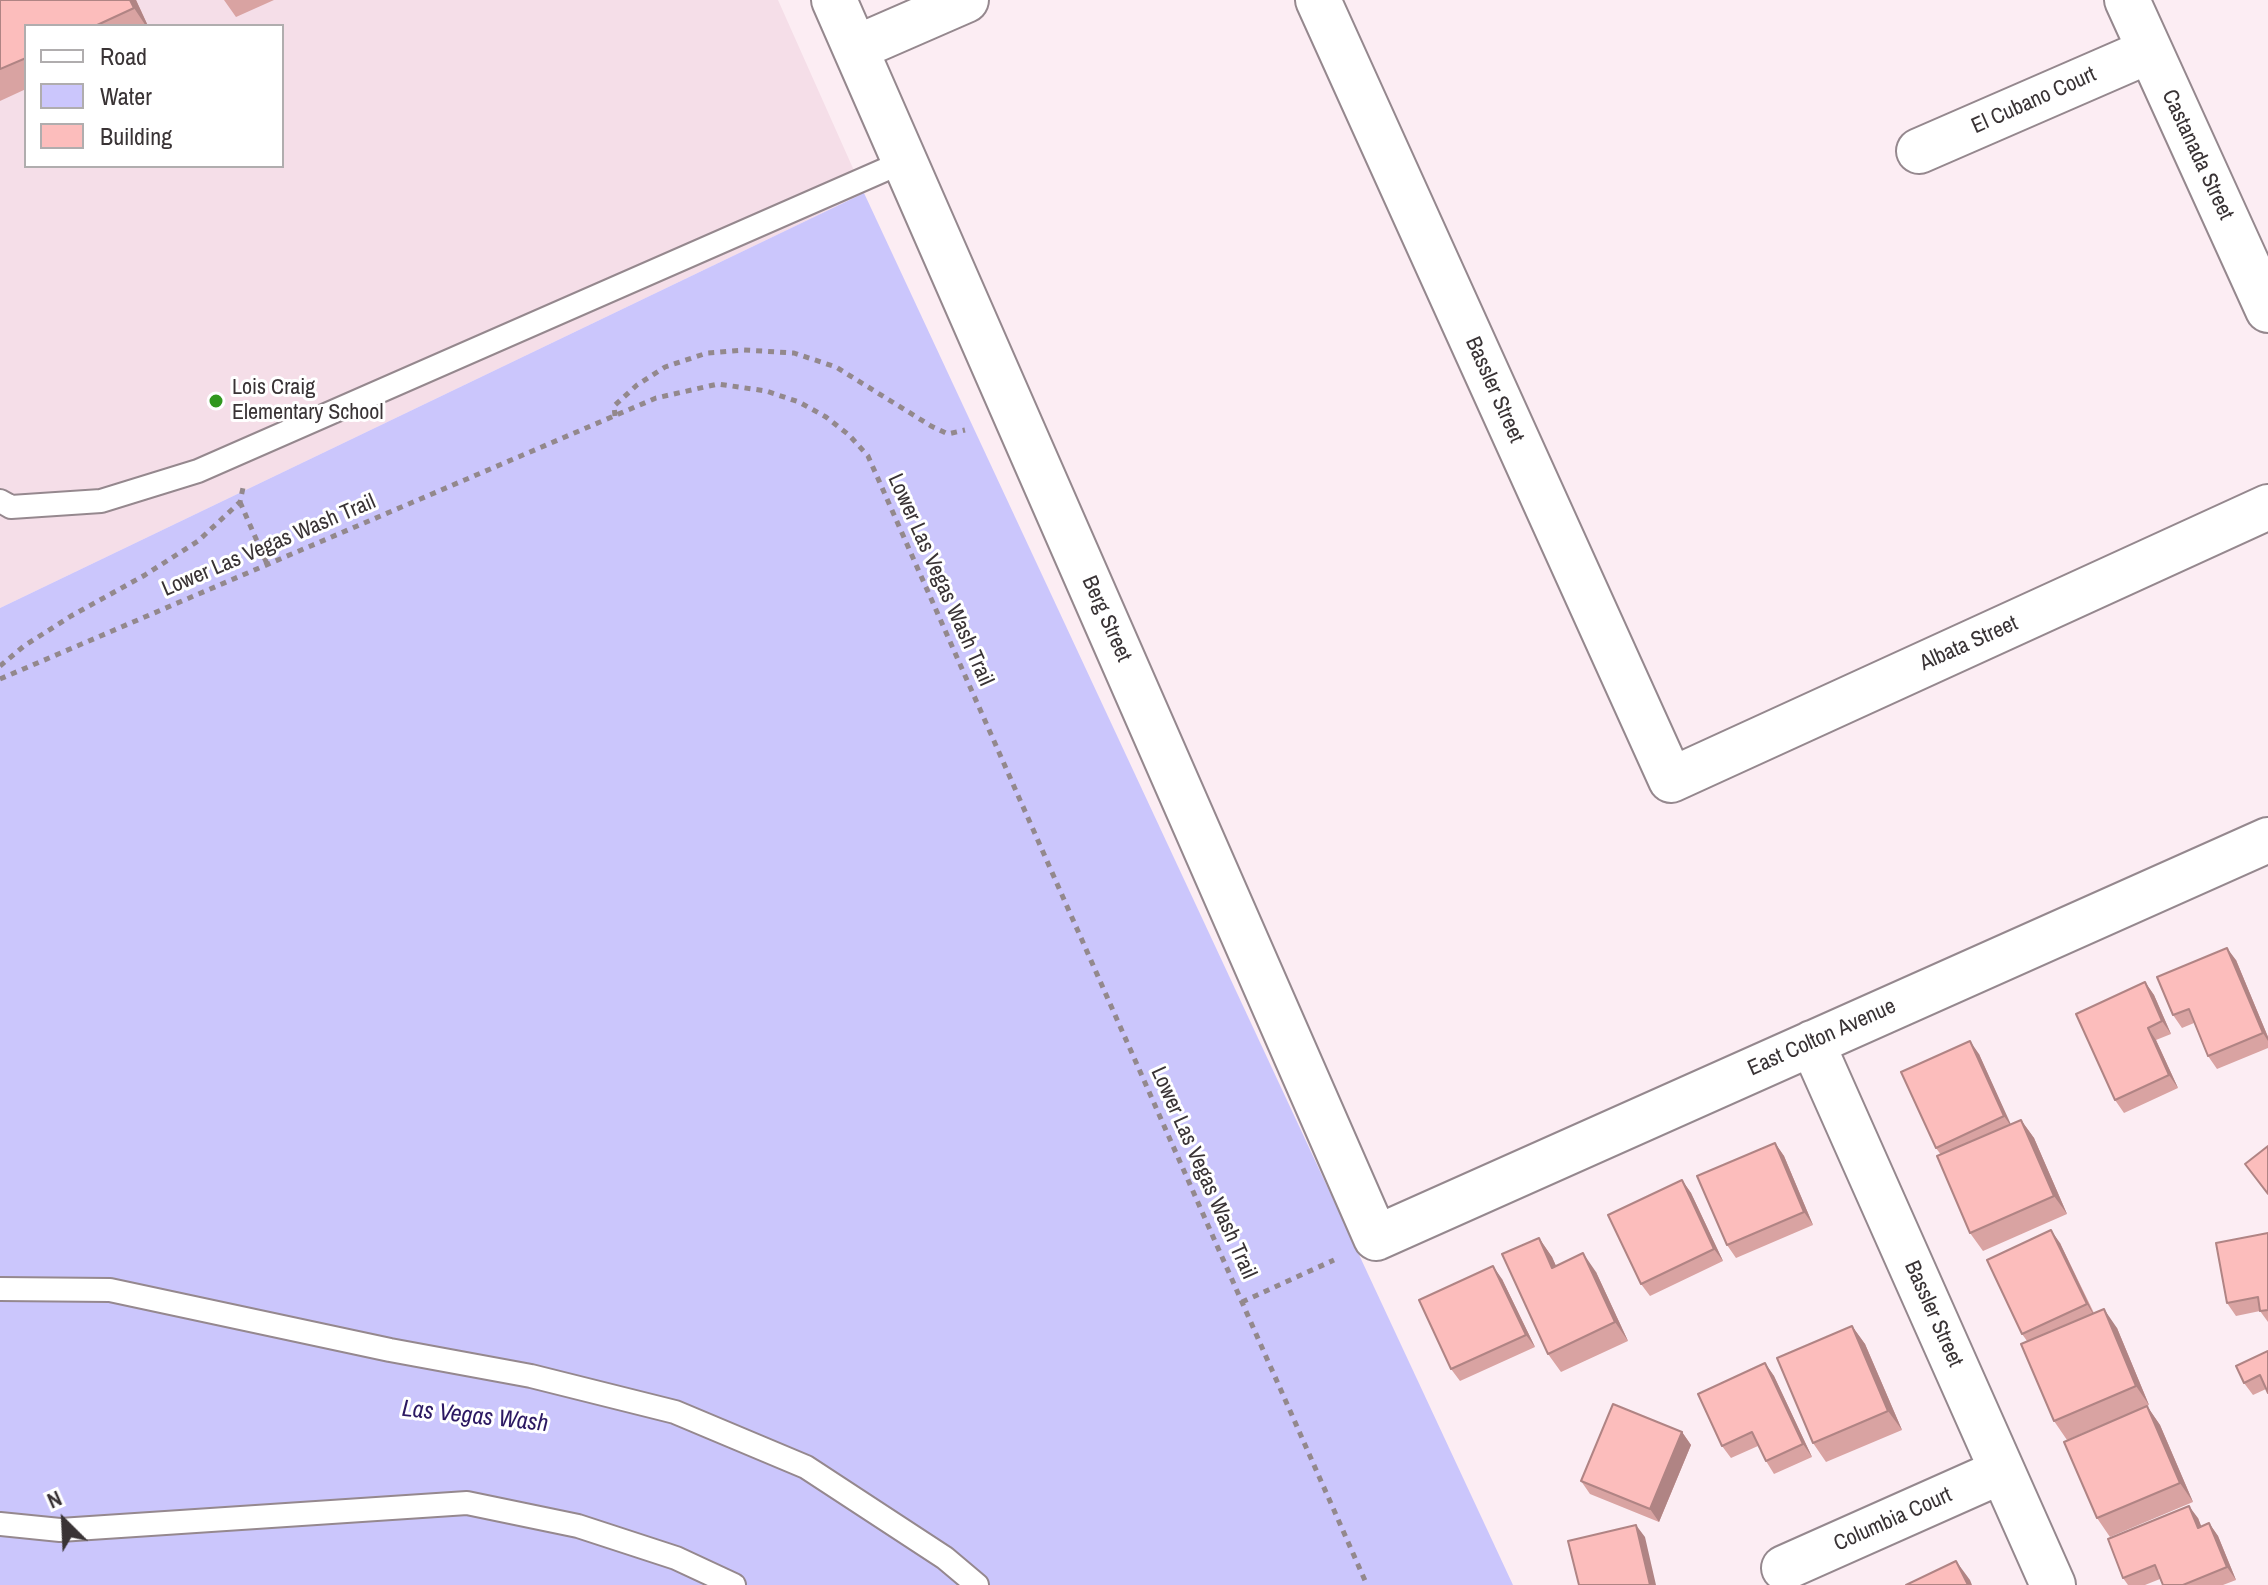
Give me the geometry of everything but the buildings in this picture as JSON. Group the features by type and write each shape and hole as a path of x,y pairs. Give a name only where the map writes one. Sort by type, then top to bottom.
{"street":[{"name":"Berg Street","path":"834,0 1376,1238"},
{"path":"856,48 966,0"},
{"name":"Bassler Street","path":"1318,0 1671,780"},
{"name":"Castanada Street","path":"2127,0 2268,310"},
{"name":"El Cubano Court","path":"1919,151 2149,51"},
{"name":"Albata Street","path":"1671,780 2268,507"},
{"name":"East Colton Avenue","path":"1376,1238 2268,840"},
{"name":"Bassler Street","path":"1812,1043 2053,1585"},
{"name":"Columbia Court","path":"1784,1568 2002,1471"}],"lane":[{"path":"0,501 11,507 101,501 198,471 905,161"},
{"path":"0,1289 110,1290 390,1350 531,1376 675,1412 806,1467 945,1558 977,1585"},
{"path":"0,1524 60,1530 467,1503 578,1526 676,1558 734,1585"}],"path":[{"path":"615,416 614,406 637,385 665,367 707,353 744,350 794,353 836,367 931,426 948,434 965,430"},
{"name":"Lower Las Vegas Wash Trail","path":"0,679 656,398 718,384 766,391 799,402 826,417 849,435 868,456 1367,1585"},
{"path":"251,449 240,502 267,564"},
{"path":"0,666 24,646 71,616 198,541 240,502"},
{"path":"1242,1302 1334,1260"}],"shaded area":[{"name":"Lois Craig Elementary School","path":"0,0 778,0 864,193 0,608"}],"water":[{"name":"Las Vegas Wash","path":"864,193 1513,1585 0,1585 0,608"}],"place":[{"name":"Lois Craig Elementary School","path":"216,401"}]}
